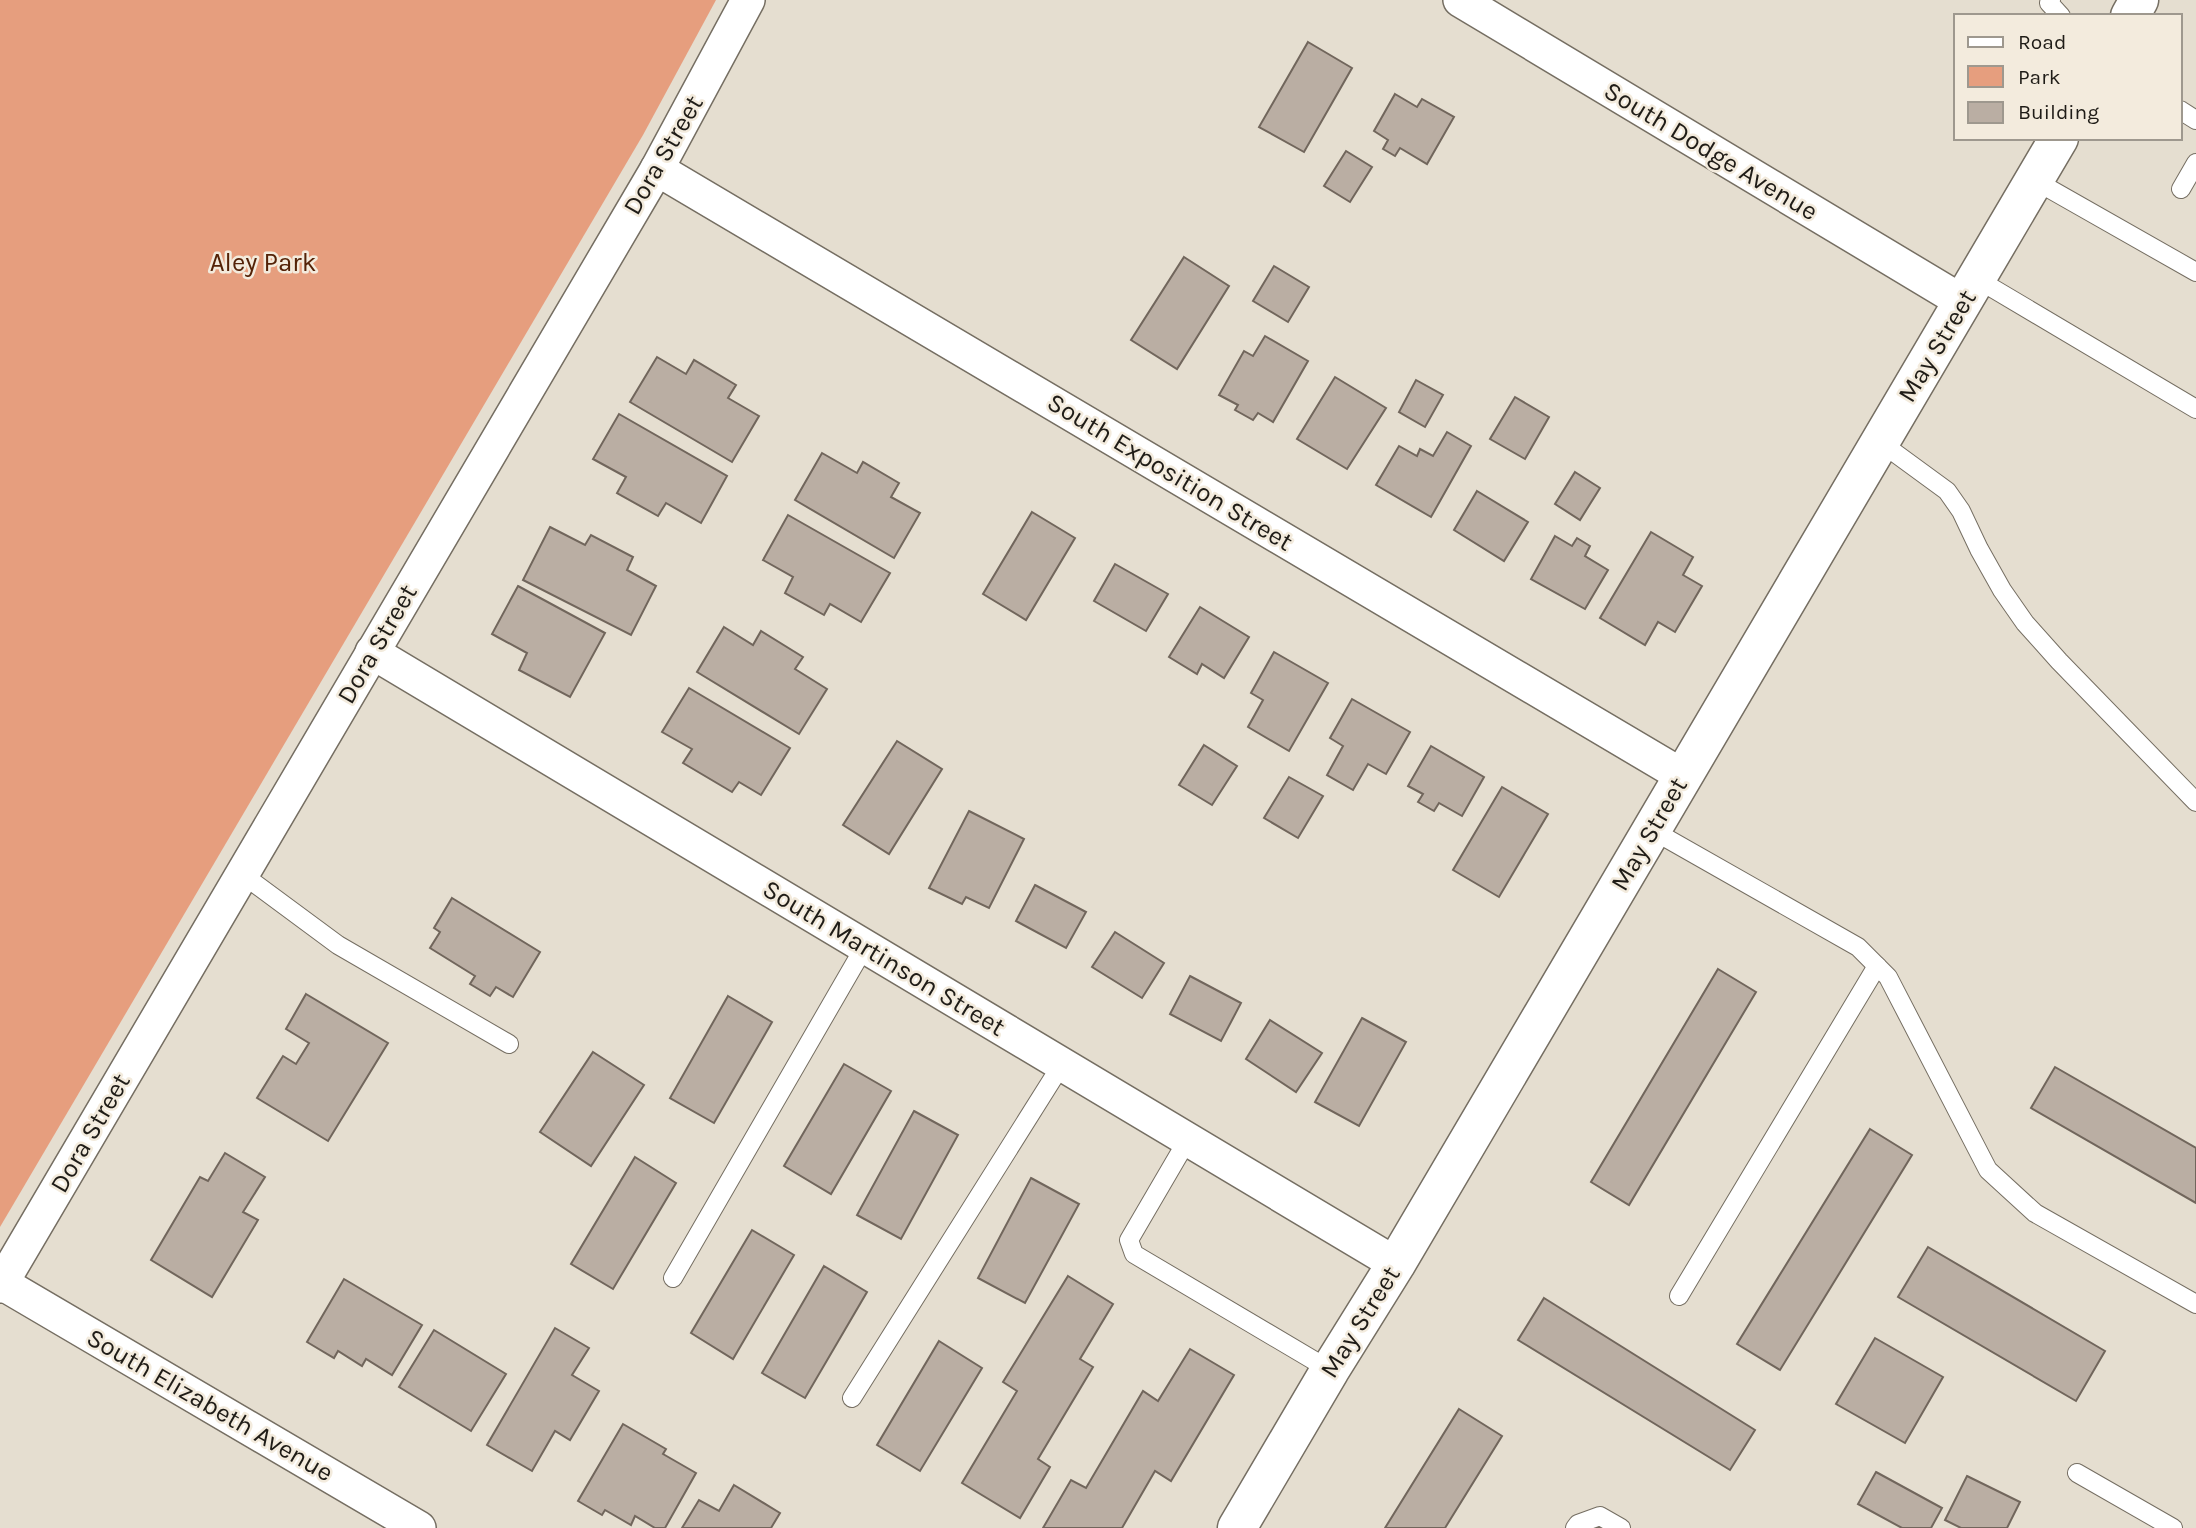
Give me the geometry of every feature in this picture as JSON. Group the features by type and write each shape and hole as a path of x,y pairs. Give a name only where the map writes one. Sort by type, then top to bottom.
{"street":[{"name":"Dora Street","path":"0,1284 657,169 748,0"},
{"name":"South Dodge Avenue","path":"1460,0 1970,290"},
{"name":"May Street","path":"1237,1528 1396,1264 2058,140"},
{"name":"South Exposition Street","path":"657,169 1683,776"},
{"name":"South Martinson Street","path":"372,652 1396,1264"},
{"name":"South Elizabeth Avenue","path":"0,1284 419,1528"}],"lane":[{"path":"2051,0 2049,3 2059,14"},
{"path":"2181,189 2196,163"},
{"path":"2034,180 2196,272"},
{"path":"1970,290 2196,409"},
{"path":"1880,442 1947,491 1962,511 2002,590 2025,623 2196,802"},
{"path":"1652,830 1858,947 1888,976 1987,1170 2035,1213 2196,1304"},
{"path":"242,874 338,944 509,1044"},
{"path":"673,1278 865,946"},
{"path":"1679,1296 1877,966"},
{"path":"852,1398 1062,1064"},
{"path":"1188,1139 1129,1240 1134,1254 1330,1370"},
{"path":"2077,1473 2173,1528"},
{"path":"1575,1528 1578,1524 1600,1516 1621,1528"}],"green space":[{"name":"Aley Park","path":"0,0 716,0 643,135 0,1227"}],"building":[{"path":"1308,42 1352,68 1304,152 1259,127"},
{"path":"1395,94 1417,107 1422,99 1454,117 1427,164 1400,148 1395,156 1383,149 1388,140 1374,131"},
{"path":"1346,151 1372,167 1350,202 1324,186"},
{"path":"1184,257 1229,286 1177,369 1131,340"},
{"path":"1274,266 1309,287 1288,322 1253,301"},
{"path":"1265,336 1308,361 1273,422 1258,413 1253,420 1235,410 1238,405 1219,395 1244,351 1253,356"},
{"path":"657,357 686,374 694,360 736,385 728,398 759,416 732,462 630,402"},
{"path":"1335,377 1386,408 1347,469 1297,439"},
{"path":"1416,380 1443,395 1425,427 1399,412"},
{"path":"1515,397 1549,417 1525,459 1490,439"},
{"path":"619,414 727,476 701,523 666,503 658,516 617,493 626,477 593,459"},
{"path":"1447,432 1471,446 1431,517 1376,485 1399,446 1417,456 1420,449 1433,456"},
{"path":"822,453 857,473 863,462 899,483 891,497 920,513 894,558 795,500"},
{"path":"1575,472 1600,488 1580,520 1555,504"},
{"path":"1477,491 1528,522 1504,561 1454,530"},
{"path":"1032,512 1075,538 1026,620 983,594"},
{"path":"788,515 890,573 861,622 830,604 824,615 785,593 793,577 763,560"},
{"path":"550,527 585,545 591,535 633,557 627,570 656,586 631,635 523,580"},
{"path":"1651,532 1693,557 1683,575 1702,586 1675,632 1658,622 1645,645 1600,618"},
{"path":"1555,536 1572,546 1577,538 1590,546 1585,556 1608,570 1585,609 1531,579"},
{"path":"1115,564 1168,594 1146,631 1094,601"},
{"path":"518,586 605,633 570,697 519,670 527,653 492,634"},
{"path":"1200,607 1249,637 1224,678 1202,664 1197,674 1169,657"},
{"path":"724,627 753,645 761,631 803,657 795,669 827,689 799,734 697,672"},
{"path":"1274,652 1328,683 1289,751 1248,727 1263,700 1251,693"},
{"path":"689,688 790,748 761,795 739,782 732,792 683,763 692,749 662,732"},
{"path":"1352,699 1410,732 1386,774 1368,764 1353,790 1327,775 1343,746 1330,738"},
{"path":"897,741 942,769 889,854 843,825"},
{"path":"1204,745 1237,766 1212,805 1179,785"},
{"path":"1431,746 1484,777 1462,816 1439,803 1434,811 1418,802 1423,794 1408,786"},
{"path":"1289,777 1323,796 1298,838 1264,818"},
{"path":"1502,787 1548,814 1499,897 1453,870"},
{"path":"969,811 1024,839 989,908 966,897 962,904 929,888"},
{"path":"1035,885 1086,912 1066,948 1016,921"},
{"path":"452,898 540,952 513,997 496,987 490,996 470,984 475,976 430,948 440,932 434,928"},
{"path":"1115,932 1164,963 1142,998 1092,967"},
{"path":"1718,969 1756,992 1629,1205 1591,1182"},
{"path":"1190,976 1241,1003 1221,1041 1170,1014"},
{"path":"306,994 388,1043 328,1141 257,1098 283,1056 296,1064 309,1043 286,1029"},
{"path":"728,996 772,1022 714,1123 670,1098"},
{"path":"1362,1018 1406,1042 1359,1126 1315,1102"},
{"path":"1270,1020 1322,1053 1296,1092 1246,1059"},
{"path":"593,1052 644,1085 591,1166 540,1132"},
{"path":"844,1064 891,1091 831,1194 784,1166"},
{"path":"2055,1067 2196,1148 2196,1203 2031,1108"},
{"path":"914,1111 958,1135 901,1239 857,1215"},
{"path":"1870,1129 1912,1155 1780,1370 1737,1344"},
{"path":"225,1153 265,1177 243,1212 258,1220 212,1297 151,1260 200,1177 208,1181"},
{"path":"635,1157 676,1183 613,1289 571,1264"},
{"path":"1031,1178 1079,1204 1025,1303 978,1278"},
{"path":"752,1230 794,1255 733,1359 691,1333"},
{"path":"1928,1247 2105,1351 2076,1401 1898,1297"},
{"path":"824,1266 867,1292 805,1398 762,1373"},
{"path":"1068,1276 1113,1304 1080,1359 1093,1367 1038,1459 1050,1467 1020,1518 962,1483 1017,1391 1003,1382"},
{"path":"344,1279 422,1325 392,1375 366,1359 362,1366 338,1351 334,1358 307,1342"},
{"path":"1544,1298 1755,1430 1730,1470 1518,1340"},
{"path":"555,1328 589,1348 572,1375 599,1391 570,1440 555,1431 532,1471 487,1445"},
{"path":"434,1330 506,1374 471,1431 399,1387"},
{"path":"1875,1338 1943,1377 1905,1443 1836,1404"},
{"path":"939,1341 982,1368 920,1471 877,1445"},
{"path":"1190,1349 1234,1375 1171,1481 1155,1471 1122,1528 1043,1528 1071,1480 1086,1488 1143,1391 1158,1401"},
{"path":"1459,1409 1502,1436 1445,1528 1385,1528"},
{"path":"623,1424 666,1449 663,1454 696,1473 665,1528 655,1528 635,1516 631,1525 605,1510 602,1515 578,1501"},
{"path":"1876,1472 1942,1508 1931,1528 1902,1528 1858,1504"},
{"path":"1967,1476 2020,1502 2007,1528 1961,1528 1945,1520"},
{"path":"734,1485 780,1513 771,1528 682,1528 699,1500 719,1511"}]}
